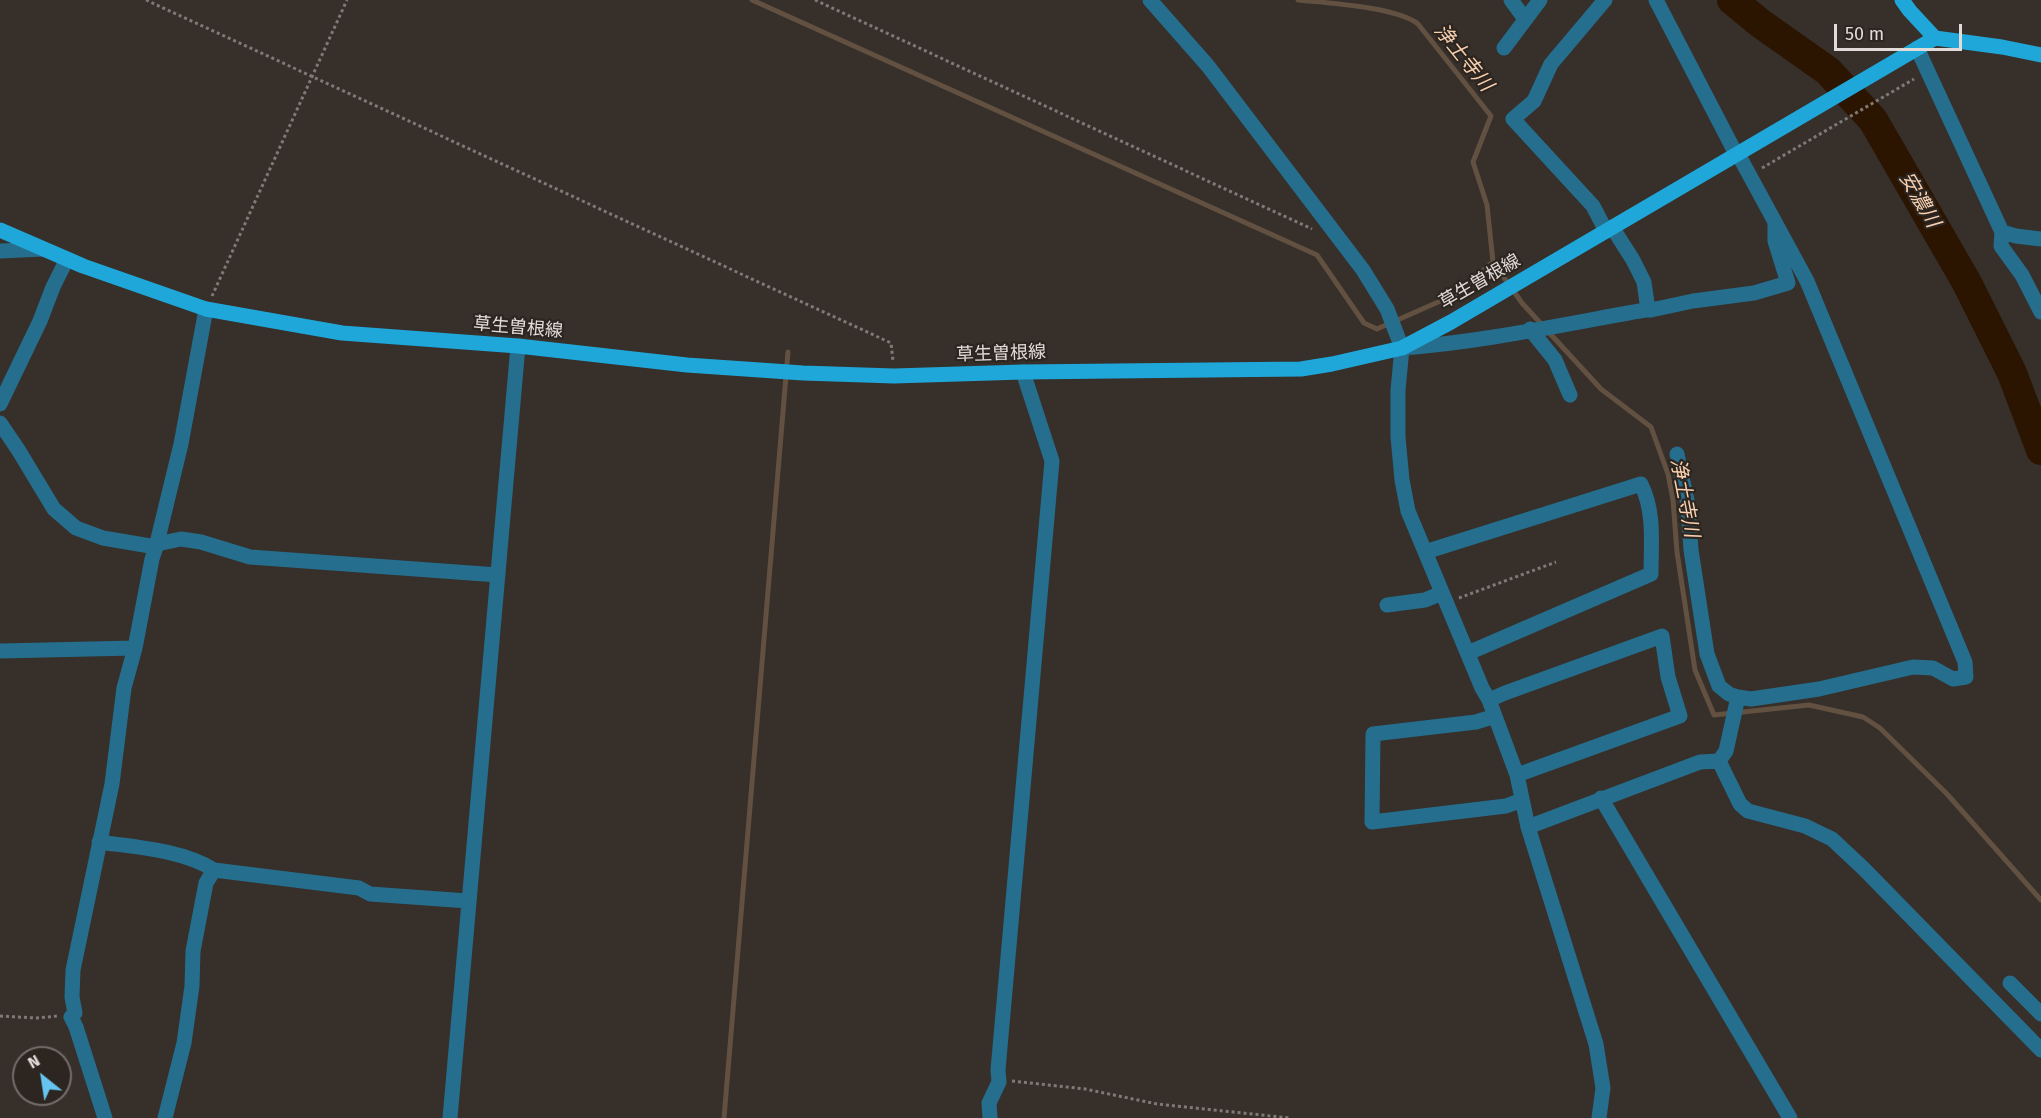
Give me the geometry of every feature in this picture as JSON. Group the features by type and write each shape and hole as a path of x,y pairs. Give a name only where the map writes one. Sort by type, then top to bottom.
{"main road":[{"path":"1902,0 1910,12 1935,38 2041,54"},
{"name":"草生曽根線","path":"0,230 67,259 206,309 342,333 518,346 687,365 803,373 894,376 1301,369 1402,348 1523,280 1935,38"}],"street":[{"path":"1150,0 1208,66 1363,270 1387,309 1402,348 1398,390 1398,437 1408,512 1489,700 1517,775 1528,827 1596,1044 1603,1088 1599,1118"},
{"path":"1511,0 1525,19"},
{"path":"1504,48 1540,0"},
{"path":"1605,0 1551,64 1534,100 1513,119 1593,206 1633,260 1644,282 1648,310"},
{"path":"1656,0 1812,292 1965,662 1966,677 1953,679 1933,668 1913,667 1819,689 1751,699 1737,698 1729,694 1719,686 1707,654 1691,550 1688,505 1677,454"},
{"path":"1912,52 1927,71 2002,231 2001,246 2022,275 2041,312"},
{"path":"1402,348 1453,345 1693,301 1754,293 1788,283 1774,241 1775,221"},
{"path":"2002,231 2041,240"},
{"path":"0,251 43,249"},
{"path":"0,404 67,259"},
{"path":"105,1118 71,1017 75,1013 72,997 73,970 112,784 124,688 180,444 206,309"},
{"path":"1531,329 1555,360 1570,395"},
{"path":"450,1118 518,346"},
{"path":"990,1118 988,1102 999,1082 998,1070 1052,461 1023,372"},
{"path":"0,423 54,509 76,528 103,538 157,545 181,539 201,542 250,557 498,575"},
{"path":"1425,552 1641,484 1647,497 1651,525 1651,574 1468,653"},
{"path":"1387,605 1444,598"},
{"path":"1489,700 1662,636 1668,677 1680,716 1517,775"},
{"path":"0,651 135,648"},
{"path":"1719,761 1726,751 1737,698"},
{"path":"1495,716 1476,722 1373,734 1372,822 1506,806 1522,800"},
{"path":"1528,827 1700,762 1719,761"},
{"path":"1719,761 1740,804 1748,811 1805,826 1832,839 2041,1050"},
{"path":"1601,798 1791,1118"},
{"path":"99,842 155,850 204,864 214,870 359,888 370,894 468,901"},
{"path":"165,1118 184,1043 192,986 193,951 206,883 214,870"},
{"path":"2010,983 2041,1014"}],"path":[{"path":"146,0 891,343"},
{"path":"206,309 347,0"},
{"path":"815,0 1313,230 1328,225"},
{"path":"1750,175 1927,71"},
{"path":"1444,598 1556,562"},
{"path":"0,1016 71,1017"},
{"path":"999,1082 1013,1080 1085,1089 1156,1104 1290,1118"}],"waterway":[{"path":"752,0 1317,255 1364,323 1377,329 1454,295 1493,262"},
{"name":"浄土寺川","path":"1298,0 1378,10 1408,18 1418,24 1491,116 1473,162 1487,205 1493,262 1522,303 1601,389 1651,427 1668,474 1673,500 1677,552 1695,670 1714,715 1809,705 1863,717 1880,728 1947,794 2041,900"},
{"name":"安濃川","path":"1732,0 1760,23 1828,71 1873,120 1967,283 2012,373 2041,450"},
{"path":"724,1118 788,352"}]}
